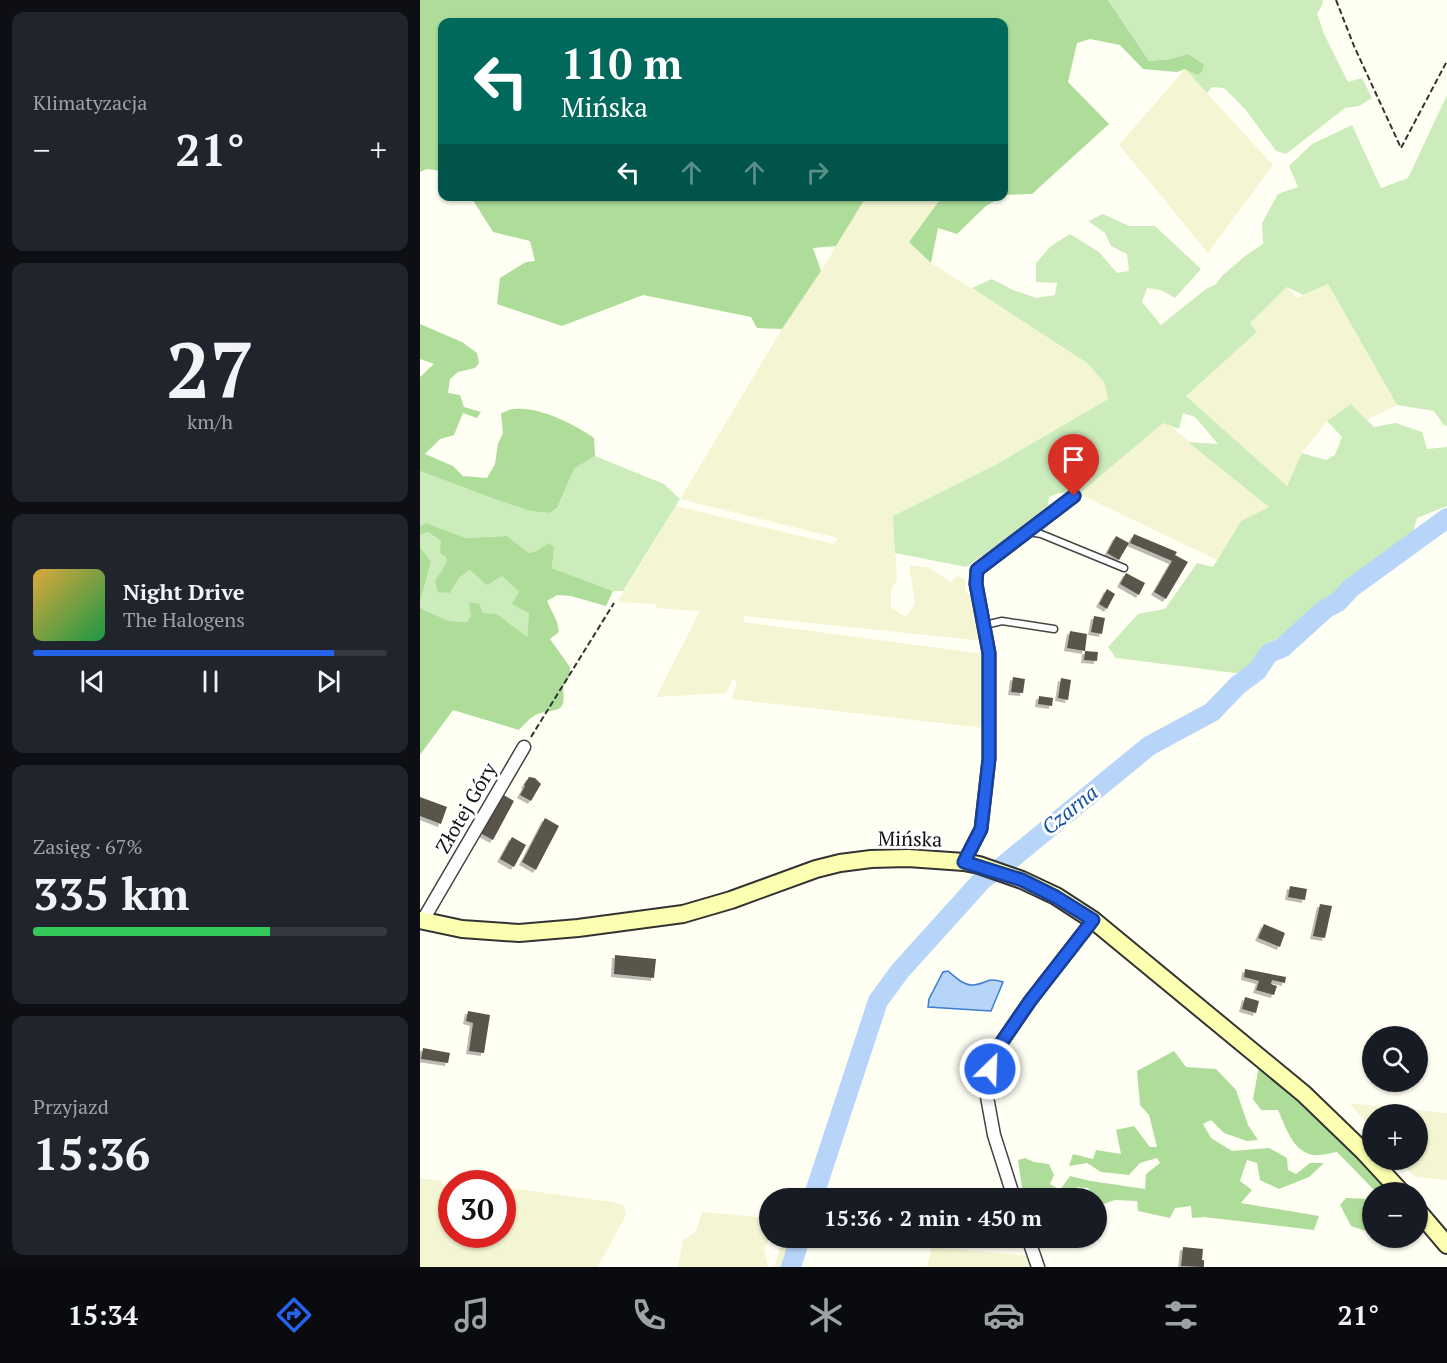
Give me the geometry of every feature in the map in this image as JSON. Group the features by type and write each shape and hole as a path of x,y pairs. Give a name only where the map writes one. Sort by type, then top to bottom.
{"street":[{"path":"972,864 981,829 989,759 989,653 976,584 977,570 1074,496"},
{"name":"Złotej Góry","path":"421,920 524,747"},
{"name":"Mińska","path":"421,920 462,929 519,933 578,928 683,914 731,900 816,869 840,864 871,859 908,858 972,864 1022,880 1056,897 1093,920 1304,1094 1392,1182"},
{"path":"1011,1188 994,1135 985,1086 995,1052 1030,1001 1093,920"},
{"path":"1428,1223 1447,1245"},
{"path":"1031,1248 1038,1267"}],"lane":[{"path":"1027,532 1041,534 1124,568"},
{"path":"985,625 1002,621 1054,629"}],"path":[{"path":"1336,0 1354,46 1401,148 1447,61"},
{"path":"524,747 614,603"}],"green space":[{"path":"420,0 1108,0 1149,61 1171,59 1188,54 1204,64 1203,70 1198,75 1185,69 1177,72 1143,69 1120,45 1090,39 1077,43 1068,82 1109,124 1032,194 1008,195 1008,18 438,18 438,170 427,169 420,172"},
{"path":"1108,0 1322,0 1323,3 1317,14 1325,36 1348,82 1362,78 1372,98 1359,106 1345,108 1286,154 1276,151 1245,109 1224,88 1212,87 1207,93 1185,69 1203,70 1204,64 1188,54 1171,59 1149,61"},
{"path":"1185,69 1273,165 1208,253 1119,145"},
{"path":"1447,95 1447,426 1434,411 1397,405 1328,284 1303,295 1287,287 1250,323 1257,332 1186,396 1287,486 1302,453 1326,460 1335,455 1342,437 1327,421 1351,404 1374,427 1396,423 1422,432 1427,449 1447,447 1447,506 1417,518 1413,533 1356,576 1287,635 1265,644 1258,661 1243,674 1116,658 1108,647 1138,614 1165,609 1197,563 1213,567 1241,521 1269,507 1188,442 1218,444 1195,417 1183,413 1179,429 1163,423 1079,494 1058,493 1049,497 1047,511 966,567 895,553 893,516 997,464 1108,399 1104,382 1087,363 972,288 992,279 1013,290 1037,298 1055,295 1057,283 1036,282 1036,263 1051,246 1070,234 1099,252 1117,273 1129,271 1127,254 1111,246 1105,233 1088,221 1103,214 1129,226 1155,226 1201,269 1175,298 1161,290 1147,288 1142,302 1161,325 1206,289 1215,285 1245,256 1263,244 1262,223 1278,194 1298,187 1289,166 1312,144 1352,125 1381,188 1408,178"},
{"path":"474,201 864,201 836,246 813,248 821,271 782,329 757,328 751,317 643,295 562,326 497,304 500,278 526,262 535,261 530,241 493,232"},
{"path":"864,201 939,201 910,243 931,263 1087,363 1104,382 1108,399 997,464 893,516 897,580 891,590 891,608 906,617 915,603 909,565 930,568 951,582 957,576 965,579 965,591 975,601 984,641 744,616 744,622 984,654 984,728 732,699 737,682 733,679 726,693 656,697 700,611 655,608 657,604 617,602 676,506 834,544 838,538 680,499 782,329"},
{"path":"939,201 994,201 957,234 938,228 931,263 909,242"},
{"path":"1328,284 1397,405 1367,420 1351,404 1327,421 1302,453 1287,486 1186,396 1257,332 1250,323 1287,287 1297,298"},
{"path":"420,324 462,342 477,353 479,363 475,368 458,372 450,379 448,393 460,395 464,407 481,412 477,418 463,413 454,435 440,439 425,454 453,466 463,476 487,478 495,464 498,444 503,433 501,413 512,409 524,409 556,417 594,438 595,456 574,469 557,508 549,513 530,511 420,471 420,377 434,364 420,359"},
{"path":"1163,422 1270,507 1241,521 1217,560 1079,494"},
{"path":"595,456 664,484 680,499 623,591 613,591 552,568 554,548 529,553 507,536 466,538 426,523 420,526 420,471 530,511 549,513 557,508 574,469"},
{"path":"426,523 466,538 507,536 529,553 549,543 554,548 552,568 613,591 606,606 571,596 557,595 547,601 559,632 550,639 570,667 570,676 563,687 563,702 559,709 535,715 519,730 453,710 420,755 420,606 449,621 467,622 471,615 469,602 479,604 483,613 497,614 527,637 529,613 512,604 519,592 502,576 487,585 470,570 459,578 450,593 438,592 435,581 447,562 446,557 440,553 441,541 428,532 420,535 420,526"},
{"path":"428,532 441,541 448,563 435,581 450,592 459,578 470,570 502,576 519,592 529,613 527,638 497,614 471,615 467,622 449,621 422,609 420,601 430,562 420,547 420,535"},
{"path":"420,547 431,562 420,601"},
{"path":"1174,1051 1186,1067 1216,1069 1236,1090 1248,1125 1258,1140 1247,1141 1224,1133 1211,1120 1203,1124 1211,1138 1232,1151 1269,1148 1287,1158 1288,1170 1296,1174 1310,1163 1324,1163 1309,1177 1279,1189 1260,1180 1257,1163 1247,1160 1240,1181 1252,1190 1241,1203 1319,1216 1314,1230 1204,1217 1192,1218 1191,1206 1175,1208 1170,1218 1138,1211 1137,1201 1115,1200 1107,1203 1107,1188 1061,1188 1070,1176 1145,1189 1146,1174 1160,1163 1157,1158 1140,1163 1129,1175 1101,1172 1087,1163 1069,1166 1073,1154 1093,1159 1096,1150 1121,1154 1116,1130 1134,1126 1150,1147 1157,1147 1149,1115 1140,1105 1137,1071"},
{"path":"1259,1066 1287,1088 1362,1162 1362,1170 1370,1170 1382,1182 1366,1182 1337,1152 1322,1155 1306,1153 1291,1137 1278,1110 1261,1110 1253,1099"},
{"path":"1349,1103 1362,1104 1362,1118"},
{"path":"1428,1111 1447,1113 1447,1180 1415,1177 1409,1170 1428,1170"},
{"path":"1025,1158 1049,1164 1054,1175 1050,1184 1057,1188 1022,1188 1018,1160"},
{"path":"420,1178 438,1181 438,1248 516,1248 516,1189 624,1205 626,1215 598,1267 420,1267"},
{"path":"1346,1198 1362,1199 1362,1230 1351,1226 1340,1205"},
{"path":"702,1212 759,1217 759,1248 764,1248 768,1267 678,1267 683,1240 696,1231"},
{"path":"780,1248 793,1248 786,1267 771,1267 775,1265"},
{"path":"932,1248 943,1248 1031,1256 1034,1267 927,1267"}],"water":[{"path":"948,971 960,981 970,985 990,980 1003,982 991,1011 928,1007 929,999 943,972"}],"building":[{"path":"1134,534 1177,552 1175,555 1188,562 1166,599 1154,592 1172,561 1130,543"},
{"path":"1116,536 1129,543 1119,560 1107,553"},
{"path":"1126,573 1145,583 1139,595 1120,584"},
{"path":"1107,589 1115,594 1107,609 1099,604"},
{"path":"1094,616 1105,618 1102,634 1091,632"},
{"path":"1070,631 1087,634 1085,651 1067,648"},
{"path":"1085,651 1098,652 1097,661 1084,660"},
{"path":"1013,677 1025,679 1023,693 1011,692"},
{"path":"1061,678 1071,680 1068,700 1058,698"},
{"path":"1039,696 1053,698 1052,706 1038,704"},
{"path":"529,777 535,778 541,784 531,801 520,795"},
{"path":"502,794 514,801 493,840 480,833"},
{"path":"420,797 447,807 441,824 420,816"},
{"path":"545,818 559,826 536,870 522,862"},
{"path":"512,837 526,845 514,867 500,859"},
{"path":"1290,886 1307,889 1305,900 1288,897"},
{"path":"1320,904 1332,906 1325,938 1313,936"},
{"path":"1264,924 1285,933 1280,947 1258,938"},
{"path":"615,955 656,959 654,978 614,974"},
{"path":"1245,969 1286,977 1285,983 1272,980 1271,984 1277,986 1274,995 1256,990 1259,981 1244,977"},
{"path":"1245,997 1259,1001 1256,1013 1242,1009"},
{"path":"468,1011 490,1015 484,1053 469,1051 473,1023 466,1021"},
{"path":"423,1048 450,1053 448,1063 421,1059"},
{"path":"1183,1247 1203,1249 1204,1267 1181,1266"}],"waterway":[{"name":"Czarna","path":"816,1188 878,1001 900,971 983,879 1004,865 1149,746 1212,712 1238,685 1257,671 1269,653 1282,648 1325,609 1338,602 1351,588 1447,518"},
{"name":"Czarna","path":"791,1267 797,1248"}],"route":[{"path":"990,1069 995,1052 1030,1001 1093,920 1056,897 1022,880 964,862 981,829 989,759 989,653 976,584 977,570 1074,496"}]}
